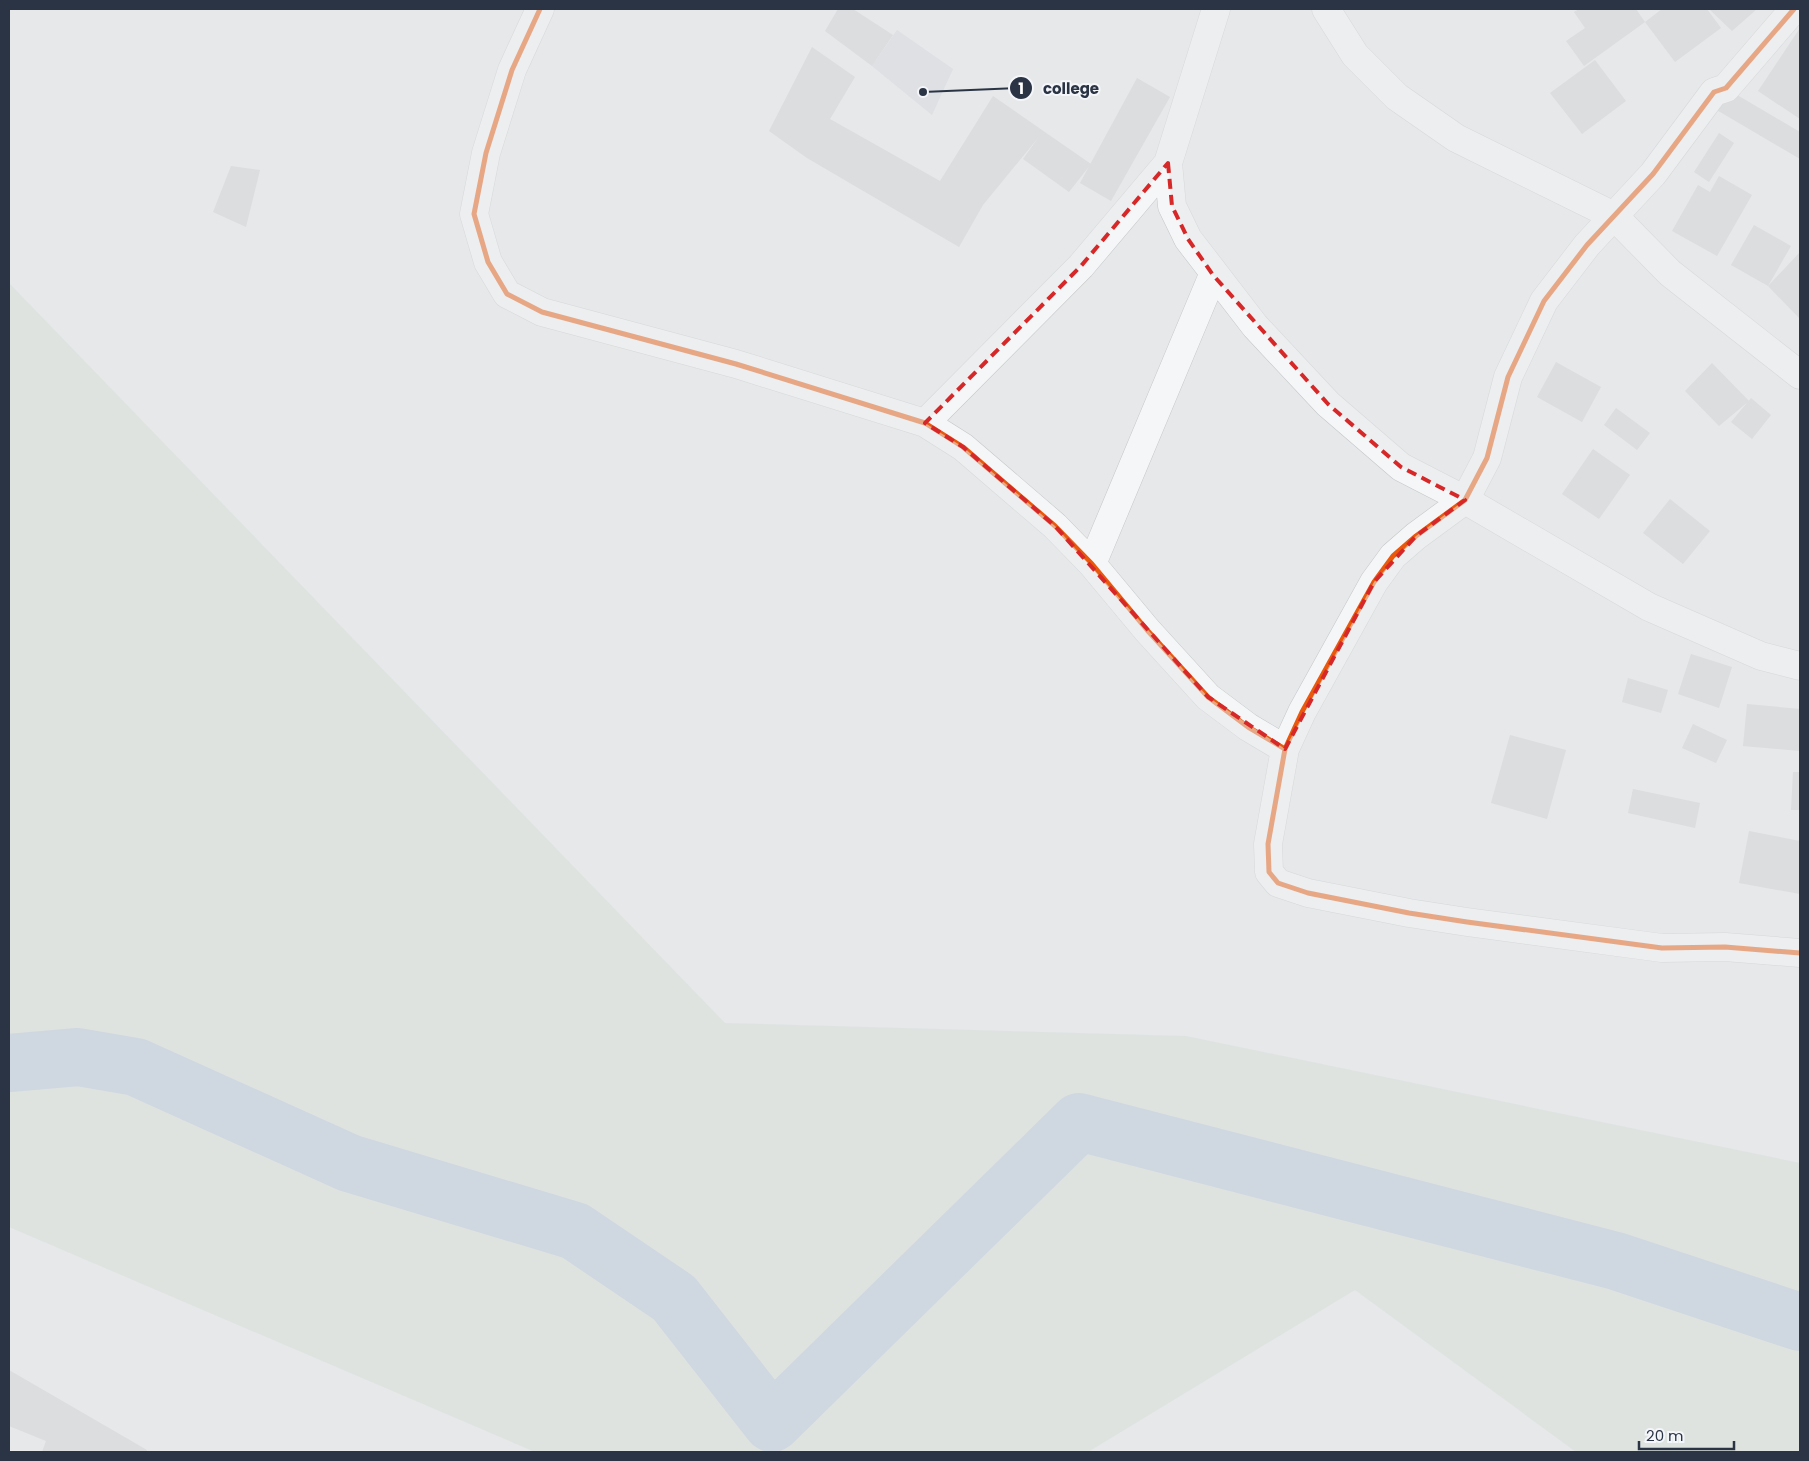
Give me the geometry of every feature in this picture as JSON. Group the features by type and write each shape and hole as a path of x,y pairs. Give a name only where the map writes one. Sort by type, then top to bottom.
{"street":[{"path":"540,9 512,70 486,153 474,214 488,262 507,294 542,312 736,364 925,423 964,447 1055,526 1092,564 1208,697 1248,727 1285,749"},
{"path":"1216,9 1168,163 1172,206 1188,239 1213,275 1255,326 1328,404 1401,467 1465,500 1648,607 1761,656 1800,666"},
{"path":"1326,9 1355,55 1397,97 1456,138 1614,216 1670,273 1800,375"},
{"path":"1794,9 1726,88 1714,92 1653,174 1587,245 1544,302 1508,377 1487,458 1465,500 1416,536 1393,556 1374,582 1302,712 1285,749 1268,844 1270,872 1278,883 1308,893 1408,913 1662,948 1725,946 1800,953"},
{"path":"925,423 1081,266 1168,163"},
{"path":"1092,564 1213,275"}],"highlighted area":[{"path":"1168,163 1172,206 1188,239 1213,275 1328,404 1401,467 1465,500 1416,536 1374,582 1285,749 1208,697 1055,526 963,447 925,423 1081,266"}],"shaded area":[{"path":"897,30 953,69 932,115 872,66"},
{"path":"9,283 725,1023 1186,1036 1800,1163 1800,1452 1576,1452 1355,1290 1088,1452 535,1452 9,1227"}],"building":[{"path":"838,9 853,9 893,35 872,66 825,31"},
{"path":"1579,9 1636,9 1645,22 1584,66 1566,41 1585,28 1574,12"},
{"path":"1662,9 1707,9 1721,28 1675,62 1645,22"},
{"path":"1709,9 1757,9 1732,31"},
{"path":"1800,28 1800,119 1758,91"},
{"path":"812,47 855,77 830,119 940,181 993,96 1091,164 1069,192 1023,159 1038,138 983,205 959,247 807,158 769,131"},
{"path":"1595,60 1626,101 1582,134 1550,93"},
{"path":"1137,78 1170,97 1111,201 1080,183"},
{"path":"1727,89 1800,132 1800,159 1715,109"},
{"path":"1719,133 1734,143 1709,182 1694,172"},
{"path":"231,166 260,170 246,227 213,212"},
{"path":"1719,176 1752,195 1717,256 1672,231 1698,185 1710,192"},
{"path":"1754,225 1791,246 1768,286 1731,265"},
{"path":"1800,252 1800,319 1768,286"},
{"path":"1556,362 1601,387 1582,422 1537,397"},
{"path":"1712,363 1749,401 1719,426 1685,391"},
{"path":"1751,398 1771,415 1752,439 1731,422"},
{"path":"1616,408 1650,433 1637,450 1604,425"},
{"path":"1593,449 1630,475 1599,519 1562,494"},
{"path":"1670,499 1710,531 1683,564 1643,533"},
{"path":"1691,654 1732,667 1719,708 1678,694"},
{"path":"1628,678 1668,690 1661,713 1622,702"},
{"path":"1747,704 1800,709 1800,751 1743,746"},
{"path":"1693,724 1727,740 1716,763 1682,748"},
{"path":"1510,735 1566,750 1547,819 1491,803"},
{"path":"1793,772 1800,772 1800,810 1791,810"},
{"path":"1633,789 1700,803 1695,828 1628,813"},
{"path":"1749,831 1800,841 1800,894 1739,883"},
{"path":"9,1370 147,1450 146,1452 42,1452 46,1441 9,1426"}],"waterway":[{"path":"9,1063 78,1057 136,1067 349,1163 575,1231 674,1298 772,1423 1079,1122 1616,1261 1800,1322"}],"cycle path":[{"path":"540,9 512,70 486,153 474,214 488,262 507,294 542,312 736,364 925,423 963,447 1055,526 1092,564 1147,630 1208,697 1248,727 1285,749"},
{"path":"1794,9 1726,88 1714,92 1653,174 1587,245 1544,301 1508,377 1487,458 1465,500 1416,536 1393,556 1374,582 1302,712 1285,749 1268,844 1269,872 1278,883 1308,893 1409,913 1662,948 1725,947 1800,953"}],"place":[{"name":"college","path":"923,92"}]}
